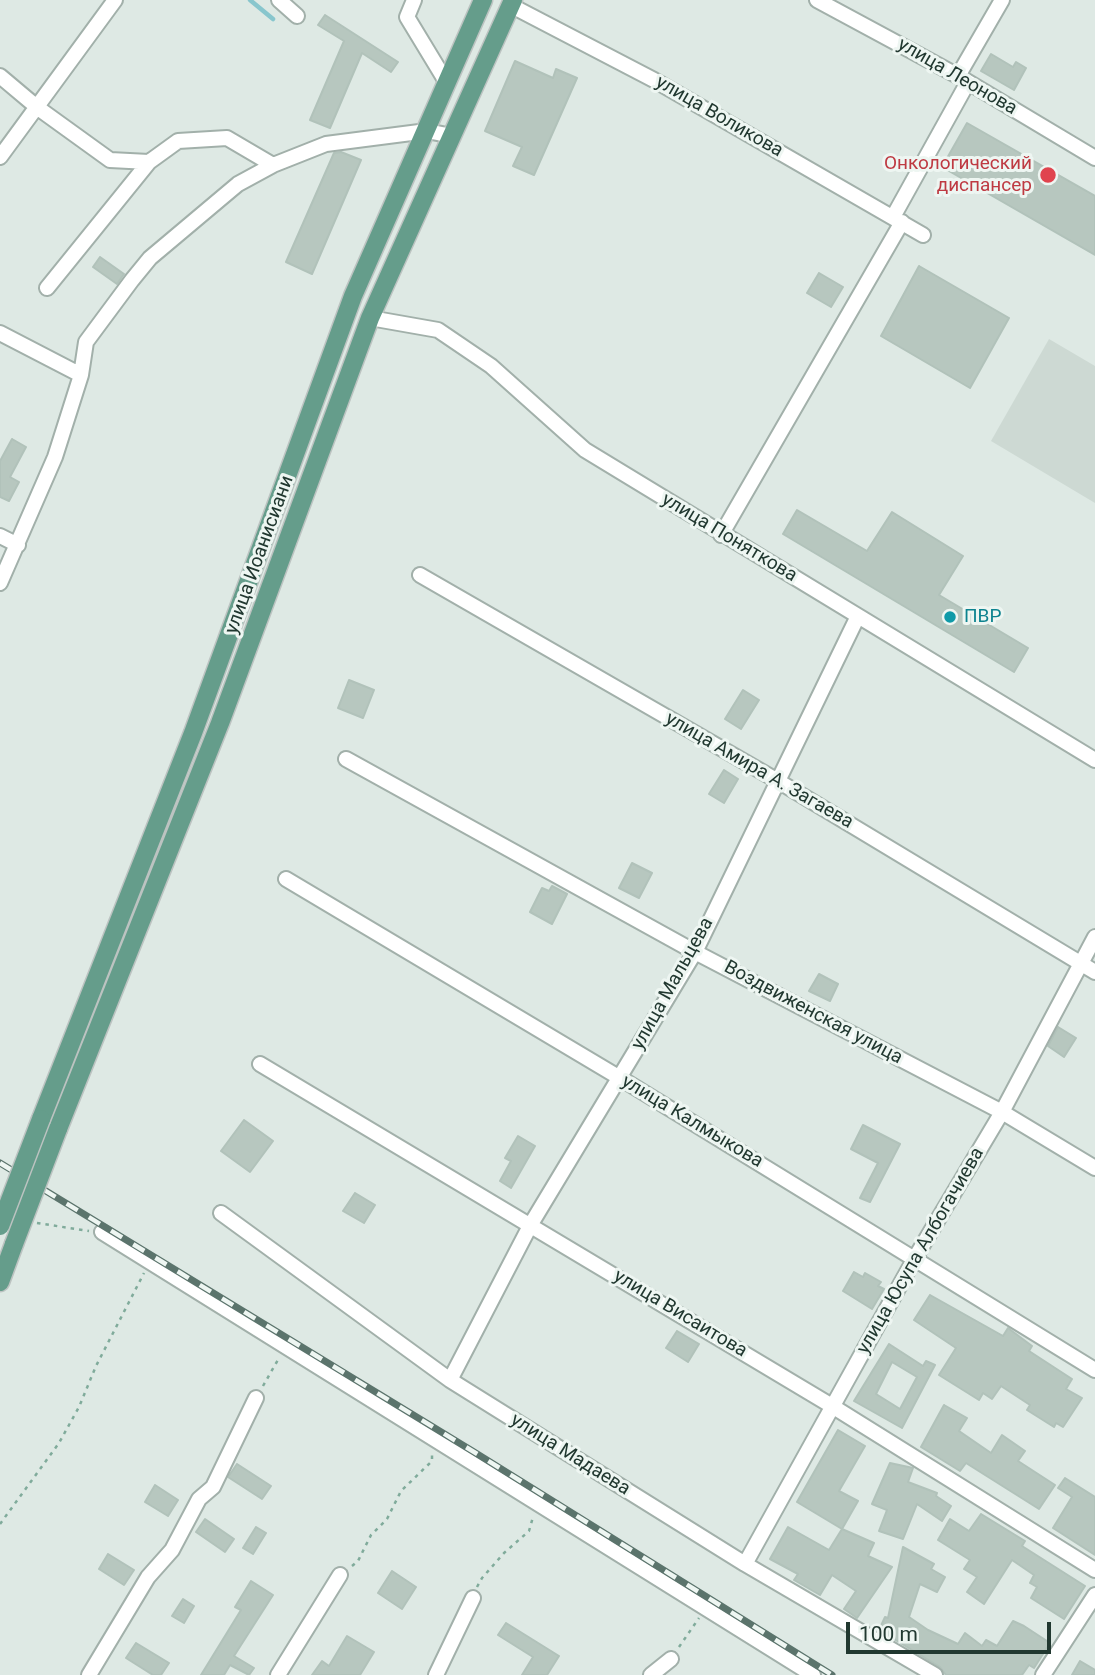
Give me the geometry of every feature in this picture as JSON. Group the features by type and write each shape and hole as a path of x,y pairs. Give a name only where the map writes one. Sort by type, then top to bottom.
{"main road":[{"name":"улица Иоанисиани","path":"0,1226 193,733 353,296 483,0"},
{"name":"улица Иоанисиани","path":"0,1282 220,723 370,318 511,3"},
{"path":"342,326 370,318 353,296"}],"street":[{"path":"0,157 115,0"},
{"path":"279,0 297,16"},
{"path":"414,0 407,18 447,83"},
{"name":"улица Леонова","path":"817,0 963,79 1095,158"},
{"path":"721,535 897,219 1002,0"},
{"name":"улица Воликова","path":"511,3 654,80 923,235"},
{"path":"0,75 38,108 110,160 149,162"},
{"path":"0,583 69,422 86,342 150,258 238,184 273,165 326,144 427,131 452,136"},
{"path":"47,288 149,162 178,141 227,138 273,165"},
{"name":"улица Поняткова","path":"370,318 438,330 491,366 585,450 1095,760"},
{"path":"0,333 81,375"},
{"path":"0,536 18,545"},
{"name":"улица Амира А. Загаева","path":"420,575 778,781 1095,972"},
{"name":"улица Мальцева","path":"450,1380 531,1224 695,952 858,615"},
{"name":"Воздвиженская улица","path":"346,759 695,952 1002,1112 1095,1168"},
{"name":"улица Калмыкова","path":"286,879 620,1078 1095,1370"},
{"name":"улица Юсупа Албогачиева","path":"745,1564 915,1258 1002,1112 1095,937"},
{"name":"улица Висаитова","path":"260,1064 832,1406 1095,1570"},
{"name":"улица Мадаева","path":"221,1213 450,1380 745,1564 935,1675"},
{"path":"102,1232 813,1675"},
{"path":"89,1675 148,1577 172,1550 199,1499 213,1487 256,1398"},
{"path":"278,1675 340,1575"},
{"path":"1043,1675 1095,1595"},
{"path":"436,1675 473,1598"},
{"path":"651,1675 671,1659"}],"path":[{"path":"27,1221 61,1229 102,1232"},
{"path":"0,1524 59,1443 79,1408 96,1366 150,1262"},
{"path":"256,1398 285,1346"},
{"path":"340,1575 358,1562 371,1535 387,1519 401,1491 432,1461 432,1438"},
{"path":"473,1598 482,1578 529,1531 536,1504"},
{"path":"671,1659 705,1609"}],"shaded area":[{"path":"1049,339 1095,366 1095,503 991,441"}],"building":[{"path":"325,15 398,62 391,72 362,53 330,128 310,120 344,41 318,25"},
{"path":"991,54 1013,67 1016,62 1026,68 1014,90 981,71"},
{"path":"515,61 553,78 556,69 577,78 534,175 513,166 522,147 485,131"},
{"path":"967,123 1095,196 1095,255 942,167"},
{"path":"341,152 361,160 312,274 286,262 334,153"},
{"path":"100,257 124,274 117,284 93,267"},
{"path":"919,266 1009,318 970,388 881,336"},
{"path":"819,273 843,287 831,307 807,293"},
{"path":"12,439 26,447 10,477 19,482 9,501 0,497 0,461"},
{"name":"ПВР","path":"797,510 867,551 892,512 963,556 939,595 1028,648 1014,672 783,534"},
{"path":"349,680 374,690 363,718 338,708"},
{"path":"743,690 759,700 741,729 725,719"},
{"path":"724,770 738,779 724,803 709,794"},
{"path":"632,863 652,873 639,898 619,888"},
{"path":"552,886 567,894 552,924 530,912 542,888 549,891"},
{"path":"819,974 838,984 830,1001 809,991"},
{"path":"1058,1027 1076,1038 1064,1057 1048,1046"},
{"path":"244,1120 273,1141 250,1172 221,1151"},
{"path":"863,1125 900,1144 870,1202 860,1198 878,1163 851,1149"},
{"path":"518,1136 535,1146 511,1188 500,1181 511,1161 505,1158"},
{"path":"355,1193 375,1205 364,1223 343,1211"},
{"path":"854,1272 863,1277 865,1273 881,1282 878,1286 884,1289 872,1309 843,1291"},
{"path":"930,1295 1003,1336 1008,1328 1032,1346 1029,1351 1072,1379 1066,1389 1082,1398 1063,1427 1056,1423 1054,1427 1027,1410 1030,1405 1001,1386 992,1399 983,1393 979,1400 939,1375 956,1348 914,1320"},
{"path":"677,1331 699,1344 688,1362 666,1348"},
{"path":"889,1344 923,1366 926,1361 935,1365 902,1428 854,1401","holes":["892,1362 917,1377 900,1409 876,1394"]},
{"path":"944,1405 967,1418 959,1431 991,1453 1002,1435 1025,1451 1018,1461 1055,1485 1039,1509 966,1463 960,1471 921,1447"},
{"path":"838,1430 865,1446 839,1491 858,1501 842,1529 797,1502"},
{"path":"890,1463 913,1468 908,1482 937,1493 936,1496 951,1506 942,1521 917,1504 903,1539 879,1531 887,1510 872,1504"},
{"path":"237,1464 271,1486 262,1499 228,1477"},
{"path":"1065,1478 1095,1497 1095,1555 1053,1528 1072,1497 1058,1488"},
{"path":"155,1485 178,1500 168,1516 145,1502"},
{"path":"981,1514 1025,1541 1022,1546 1085,1586 1064,1619 1031,1598 1037,1587 1030,1583 1034,1575 1012,1560 984,1604 967,1592 977,1577 964,1569 970,1560 938,1540 950,1519 969,1531"},
{"path":"205,1519 234,1539 225,1552 196,1532"},
{"path":"256,1527 266,1533 253,1554 243,1548"},
{"path":"788,1527 829,1550 842,1529 874,1543 868,1556 892,1567 857,1618 844,1609 856,1591 832,1575 820,1595 794,1580 798,1574 770,1559"},
{"path":"903,1547 934,1564 931,1569 945,1577 937,1592 920,1584 909,1617 928,1630 958,1644 965,1633 982,1646 986,1640 997,1646 1013,1621 1050,1643 1034,1668 1029,1665 1022,1675 946,1675 940,1667 879,1630 885,1617 888,1618"},
{"path":"108,1554 134,1570 124,1585 99,1569"},
{"path":"392,1571 416,1587 402,1609 378,1593"},
{"path":"251,1581 273,1595 234,1656 254,1668 249,1675 230,1665 224,1675 201,1675 241,1610 235,1607"},
{"path":"183,1599 194,1606 184,1623 172,1616"},
{"path":"506,1623 559,1656 547,1675 522,1675 533,1657 498,1635"},
{"path":"347,1636 374,1652 360,1675 312,1675 322,1661 329,1666"},
{"path":"136,1643 169,1663 161,1675 153,1675 126,1658"},
{"path":"1080,1661 1095,1670 1095,1675 1072,1675"}],"waterway":[{"path":"250,0 273,19"}],"railway":[{"path":"0,1163 474,1452 832,1675"}],"place":[{"name":"Онкологический диспансер","path":"1048,175"},
{"name":"ПВР","path":"950,617"}]}
